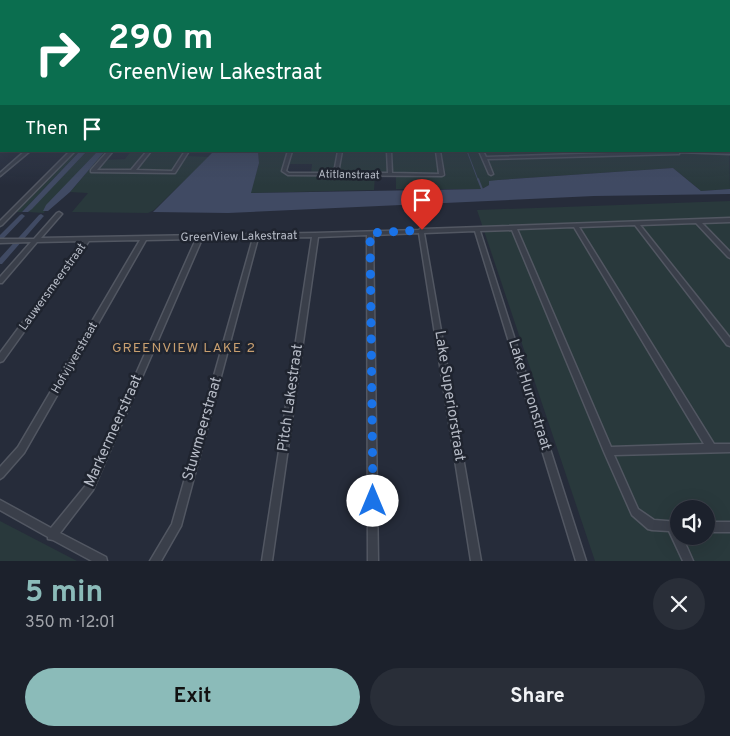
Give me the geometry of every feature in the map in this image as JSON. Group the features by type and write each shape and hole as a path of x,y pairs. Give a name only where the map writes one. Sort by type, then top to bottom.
{"street":[{"path":"0,175 28,152"},
{"path":"0,224 72,152"},
{"path":"110,152 92,171 173,172 186,152"},
{"path":"132,172 148,152"},
{"name":"Atitlanstraat","path":"290,152 285,173 442,176 438,152"},
{"path":"336,174 340,152"},
{"path":"389,152 390,175"},
{"path":"481,152 491,174"},
{"path":"484,158 676,152 730,153"},
{"path":"0,281 33,240 59,214"},
{"name":"GreenView Lakestraat","path":"0,241 315,235 730,220"},
{"path":"697,221 730,256"},
{"path":"636,223 730,343"},
{"path":"576,226 711,448"},
{"path":"514,228 634,512 652,525 670,527"},
{"name":"Lake Huronstraat","path":"477,229 581,561"},
{"name":"Lake Superiorstraat","path":"422,230 476,561"},
{"path":"370,233 373,561"},
{"name":"Pitch Lakestraat","path":"267,561 315,235"},
{"name":"Stuwmeerstraat","path":"155,561 176,526 256,236"},
{"name":"Markermeerstraat","path":"52,535 90,487 200,237"},
{"name":"Hofvijverstraat","path":"0,474 21,450 144,238"},
{"name":"Lauwersmeerstraat","path":"0,359 88,239"},
{"path":"608,451 730,448"},
{"path":"0,505 102,561"},
{"path":"715,528 730,528"},
{"path":"682,545 688,561"}],"shaded area":[{"path":"75,152 79,152 22,212 16,212"},
{"path":"86,152 98,152 47,205 44,213 28,212"},
{"path":"104,152 108,152 90,172 174,174 187,156 209,157 154,210 148,213 72,212 88,193 70,192"},
{"path":"130,152 146,152 131,170 98,170 105,160 125,159"},
{"path":"150,152 185,152 172,170 137,170"},
{"path":"258,152 288,152 282,172 286,175 375,176 374,190 250,193 259,163"},
{"path":"292,152 337,152 334,172 311,173 312,164 289,164"},
{"path":"341,152 387,152 387,173 339,173"},
{"path":"391,152 436,152 440,174 392,173"},
{"path":"441,152 729,152 730,189 701,191 673,168 498,180 482,189 396,189 396,177 446,176"},
{"path":"730,201 730,561 595,561 477,210"},
{"path":"0,521 77,561 0,561"}],"water":[{"path":"79,152 86,152 32,209 28,212 22,212"},
{"path":"97,152 104,152 70,192 48,211 43,211 46,205"},
{"path":"213,152 258,152 259,163 251,193 482,189 489,185 489,181 498,180 673,168 701,191 730,189 730,194 594,196 228,213 153,212"}],"waterway":[{"path":"467,152 478,180"},
{"path":"478,179 482,189"},
{"path":"0,239 22,216"},
{"path":"0,262 41,216"}],"district":[{"name":"GREENVIEW LAKE 2","path":"184,348"}],"route":[{"path":"373,501 370,233 422,230"}]}
